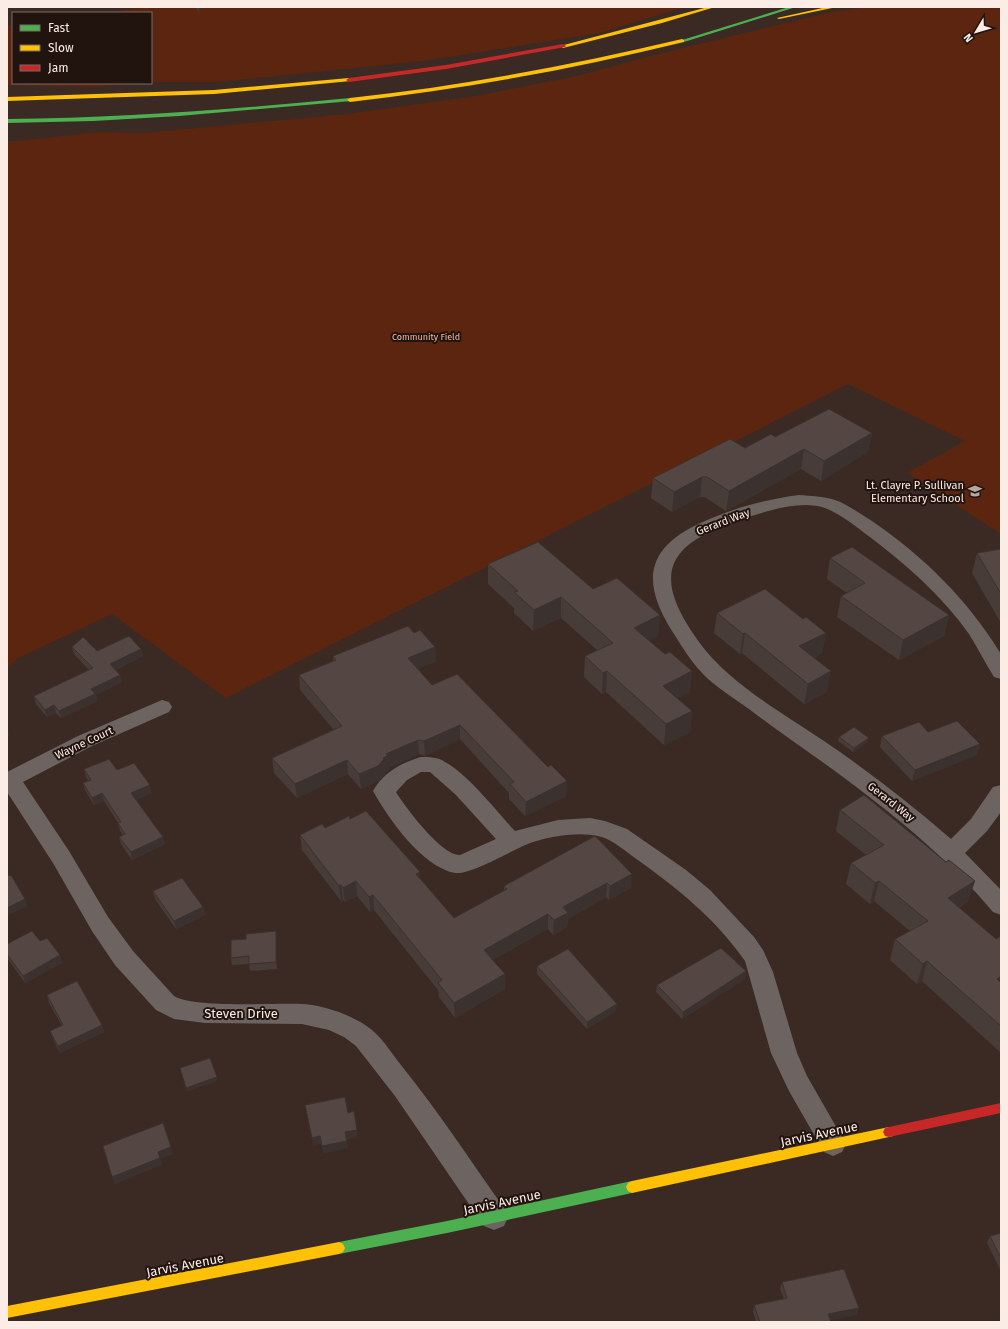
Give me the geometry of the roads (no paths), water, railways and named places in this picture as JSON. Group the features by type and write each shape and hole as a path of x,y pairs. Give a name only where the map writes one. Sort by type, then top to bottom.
{"main road":[{"path":"7,99 143,95 282,87 400,74 502,59 602,38 713,7"},
{"path":"7,121 64,121 211,113 370,98 491,82 612,58 719,30 794,7"},
{"path":"719,30 835,7"},
{"path":"7,94 143,95"},
{"name":"Jarvis Avenue","path":"7,1312 494,1217 1001,1108"}],"street":[{"name":"Gerard Way","path":"1001,672 970,623 940,588 892,544 840,509 827,503 804,501 778,503 712,524 677,544 670,551 664,562 662,587 666,602 690,645 711,670 740,694 824,752 891,802 950,852 985,886 1001,906"},
{"name":"Wayne Court","path":"9,780 85,740 162,707"},
{"path":"511,841 453,780 436,766 422,765 409,769 391,782 384,791 390,803 428,846 448,862 455,864 469,861 511,841 542,831 593,826 610,830 654,858 702,896 735,931 756,957 784,1053 798,1083 833,1144"},
{"name":"Steven Drive","path":"9,780 61,857 100,924 124,958 165,1003 174,1009 194,1012 302,1014 333,1021 353,1030 365,1039 399,1081 494,1217"},
{"path":"950,852 984,819 1001,793"}],"place":[{"name":"Lt. Clayre P. Sullivan Elementary School","path":"975,491"}],"park label":[{"name":"Community Field","path":"426,337"}]}
